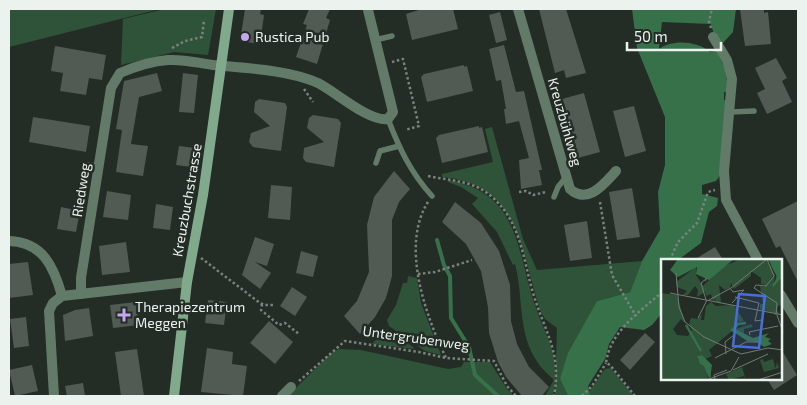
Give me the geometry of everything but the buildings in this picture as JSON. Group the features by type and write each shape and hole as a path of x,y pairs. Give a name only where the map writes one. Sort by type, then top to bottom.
{"street":[{"name":"Kreuzbuchstrasse","path":"174,396 187,282 203,195 229,9"},
{"name":"Kreuzbühlweg","path":"518,9 570,189 585,195 596,191 616,171"},
{"path":"368,10 393,112 388,119"},
{"path":"712,37 730,70 732,93 724,187 730,211 757,259"},
{"name":"Riedweg","path":"81,294 81,278 111,88 120,73 165,60 184,60 288,75 316,82 339,94 372,116 382,120 388,119"},
{"path":"9,241 21,241 40,251 55,272 62,296"},
{"path":"54,396 49,311 53,302 62,296 187,282"},
{"path":"782,297 798,323"},
{"path":"282,396 292,387"}],"lane":[{"path":"375,40 392,36"},
{"path":"730,112 754,111"},
{"path":"388,119 398,146 414,174 432,196"},
{"path":"376,163 380,151 398,146"},
{"path":"87,165 99,166"},
{"path":"554,194 566,177"}],"path":[{"path":"712,9 709,21 712,37"},
{"path":"171,49 185,41 202,37 204,20"},
{"path":"388,63 403,59 419,126 405,130"},
{"path":"303,86 313,102"},
{"path":"414,174 468,183 490,195 509,218 523,249 538,308 554,345 556,366 554,396"},
{"path":"670,259 678,242 697,223 703,201 708,192 724,187"},
{"path":"519,192 526,191 533,195 554,194"},
{"path":"432,196 424,208 417,238 418,274 426,309 446,358"},
{"path":"599,200 612,276 636,316"},
{"path":"201,250 200,258 262,304 275,305"},
{"path":"418,274 435,272 472,260"},
{"path":"584,395 606,363 609,346 617,334 661,293"},
{"path":"262,304 261,310 280,325 284,323 299,334"},
{"name":"Untergrubenweg","path":"292,387 345,341 446,358 494,361 507,386 516,396"},
{"path":"606,363 610,365 635,396"}],"shaded area":[{"path":"9,9 160,9 9,47"},
{"path":"165,9 216,9 208,55 174,52 121,65 123,19"},
{"path":"632,9 736,9 733,32 722,44 715,38 711,24 662,22 659,49 678,43 699,45 710,52 716,51 723,65 728,92 724,92 724,100 727,101 721,174 716,181 702,185 702,194 718,198 717,206 709,212 701,243 679,259 661,259 661,314 652,325 644,330 620,327 609,344 605,359 588,386 590,396 568,396 560,379 568,353 597,301 630,292 642,261 660,230 658,192 665,165 665,117 637,48"},
{"path":"492,127 523,239 537,270 642,261 630,292 597,301 560,379 568,396 555,396 557,328 545,319 540,310 521,244 513,224 502,207 488,193 468,182 442,177 442,174 493,162 485,129"},
{"path":"449,180 473,187 491,198 503,212 512,229 536,308 552,350 555,370 553,396 545,396 554,380 538,363 531,352 527,340 515,264 513,265 497,232 472,204 478,198 461,187 448,182"},
{"path":"408,276 417,278 421,303 441,355 425,351 389,326 387,320 396,305 403,283 407,283"},
{"path":"387,329 413,347 414,349 372,344"},
{"path":"339,349 361,350 448,369 461,367 464,362 490,362 507,389 514,396 288,396 330,354"},
{"path":"611,368 634,396 590,396 588,393 605,369"}],"waterway":[{"path":"579,396 572,388 576,371 594,346 612,309 648,297 656,287 659,274 657,255 679,209 677,191 684,169"},
{"path":"437,240 444,265 450,276 451,318 469,347 475,375 498,396"}],"place":[{"name":"Rustica Pub","path":"245,37"},
{"name":"Therapiezentrum Meggen","path":"124,315"}]}
